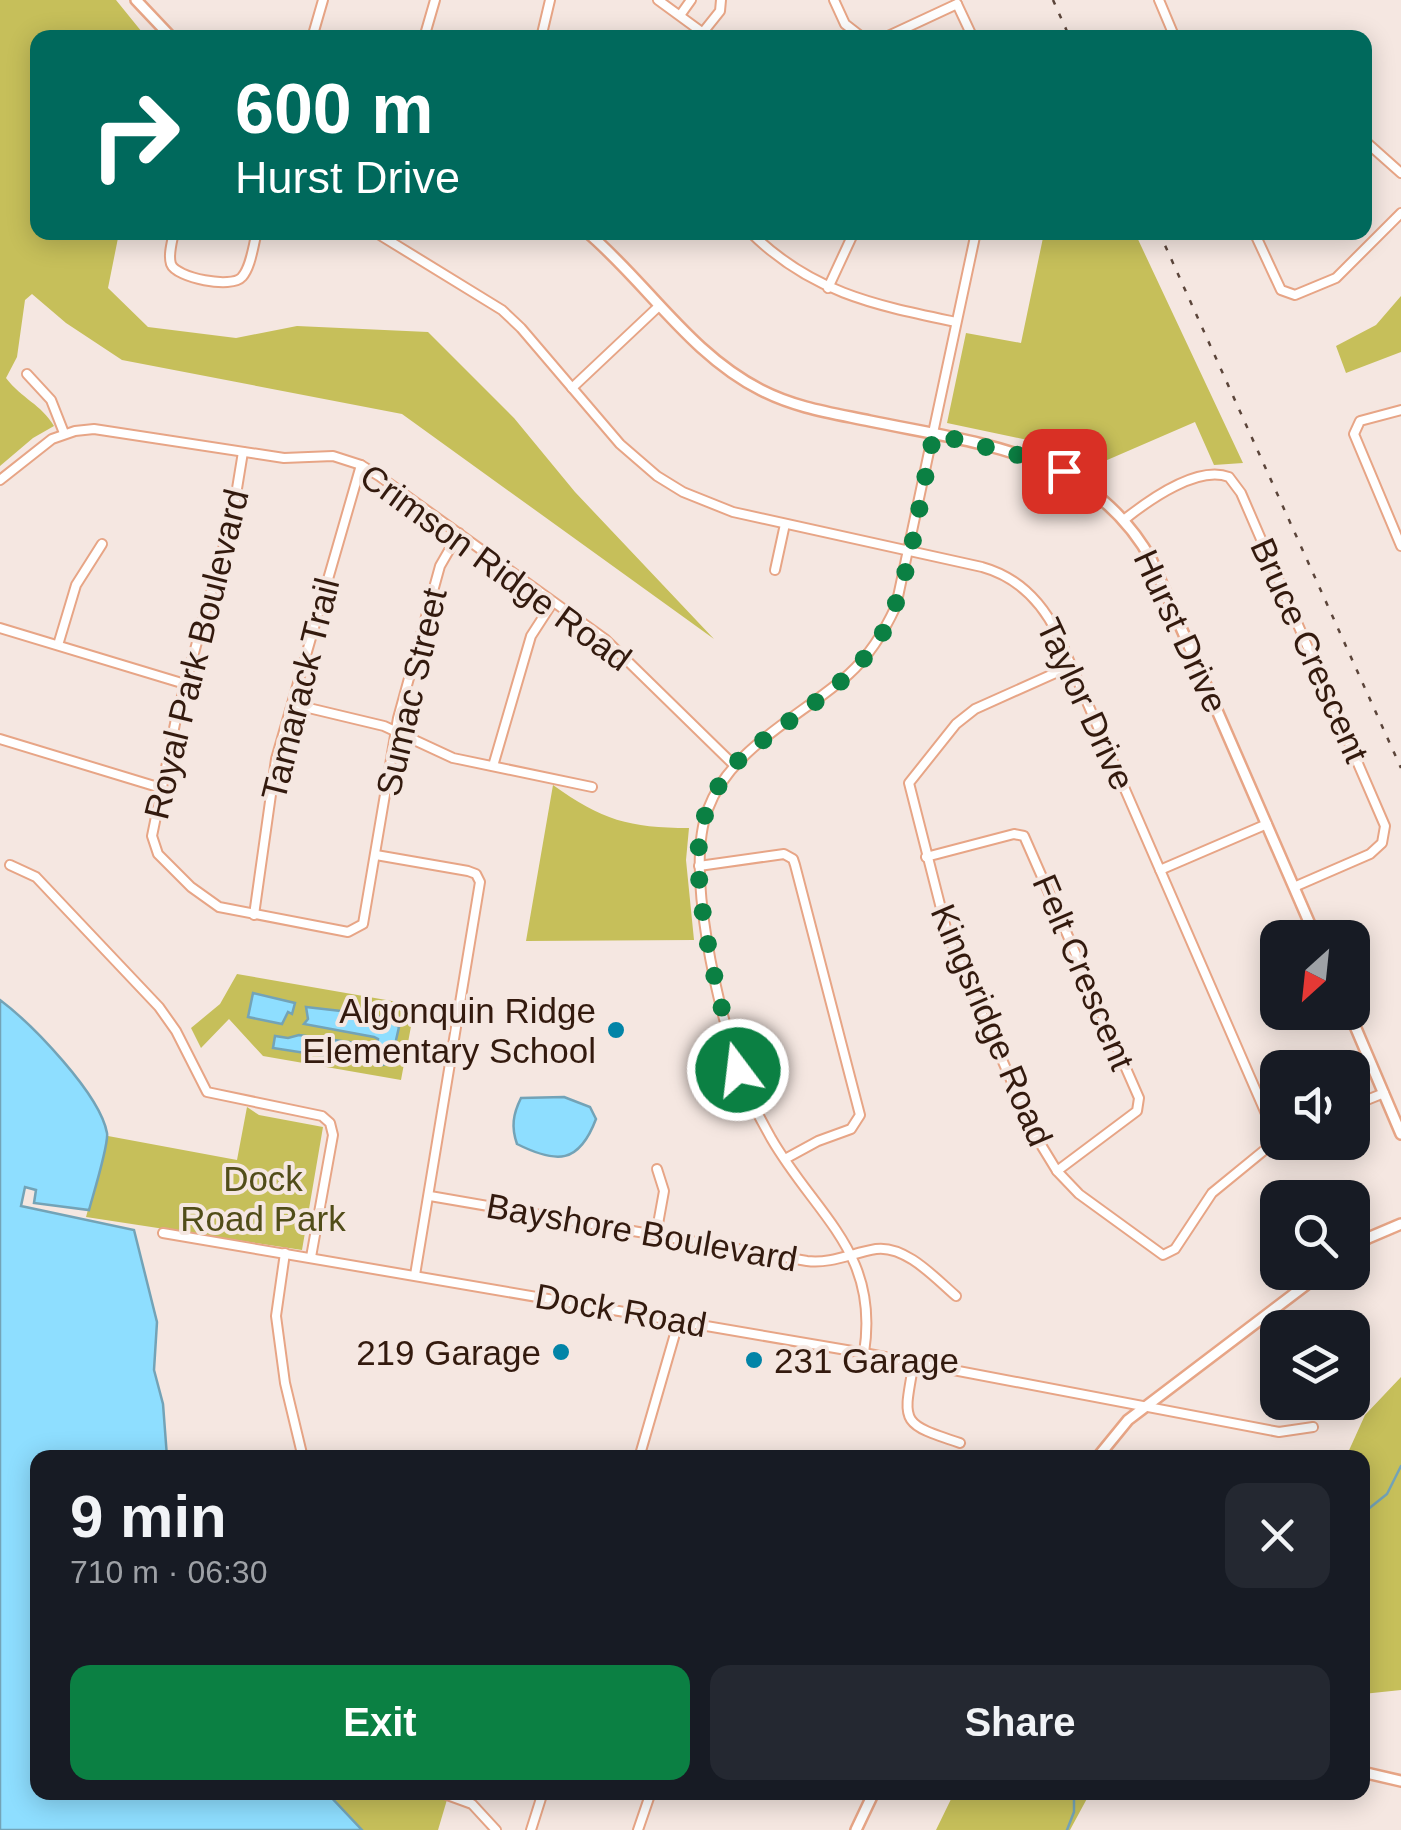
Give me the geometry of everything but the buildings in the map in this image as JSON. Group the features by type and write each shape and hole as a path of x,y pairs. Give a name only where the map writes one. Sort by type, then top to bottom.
{"street":[{"path":"136,0 164,30"},
{"path":"315,30 324,0"},
{"path":"426,30 435,0"},
{"path":"543,30 550,0"},
{"path":"658,0 702,30"},
{"path":"681,14 691,0"},
{"path":"709,30 720,11 720,0"},
{"path":"834,0 851,30"},
{"path":"1159,0 1172,30"},
{"path":"900,30 956,2 968,30"},
{"path":"1372,147 1401,173"},
{"path":"1258,240 1282,290 1295,295 1336,278 1359,259 1401,212"},
{"path":"173,240 170,258 174,269 226,284 240,280 245,273 255,240"},
{"name":"Taylor Drive","path":"389,240 502,310 631,454 670,485 723,509 982,567 1017,582 1046,612 1260,1100"},
{"name":"Hurst Drive","path":"595,240 723,367 776,398 827,414 934,434 1052,466 1091,488 1125,518 1152,560 1308,920"},
{"path":"759,240 791,268 828,288 872,304 956,322"},
{"path":"828,288 850,240"},
{"path":"864,1353 867,1301 853,1255 785,1159 750,1099 736,1060 714,974 699,866 701,831 718,788 734,766 847,675 872,649 896,606 974,240"},
{"path":"572,388 660,306"},
{"path":"0,480 42,444 64,433 51,400 28,374"},
{"path":"1401,410 1360,421 1354,434 1401,546"},
{"name":"Crimson Ridge Road","path":"64,433 108,430 284,458 333,456 361,465 616,649 734,766"},
{"name":"Royal Park Boulevard","path":"243,452 233,513 185,684 152,836 154,848 219,908 354,932 365,918 376,855"},
{"name":"Tamarack Trail","path":"254,915 274,768 361,465"},
{"name":"Bruce Crescent","path":"1125,518 1157,495 1208,474 1229,476 1242,493 1384,822 1384,838 1375,851 1294,887"},
{"path":"775,570 785,524"},
{"name":"Sumac Street","path":"376,855 396,732 440,566 458,533"},
{"path":"58,645 76,586 102,544"},
{"path":"493,766 531,636 553,602"},
{"path":"0,628 185,684"},
{"name":"Kingsridge Road","path":"1071,666 975,708 956,724 912,777 908,788 948,936 1035,1135 1057,1171 1100,1212 1163,1255 1174,1249 1212,1192 1260,1153"},
{"path":"292,704 384,726 443,754 592,787"},
{"path":"0,740 162,788"},
{"path":"1160,870 1267,824"},
{"name":"Felt Crescent","path":"926,857 1014,834 1024,836 1139,1098 1137,1111 1057,1171"},
{"path":"699,866 784,854 793,858 795,864 860,1116 851,1130 818,1141 785,1159"},
{"path":"376,855 468,871 476,874 480,882 415,1275"},
{"path":"10,865 36,877 159,1007 176,1031 207,1092 322,1116 330,1123 333,1135 312,1257"},
{"path":"1357,1030 1401,1134"},
{"path":"1370,1099 1384,1093"},
{"path":"656,1235 664,1191 657,1169"},
{"name":"Bayshore Boulevard","path":"430,1196 807,1262 825,1262 876,1250 894,1251 956,1296"},
{"path":"1370,1237 1401,1224"},
{"name":"Dock Road","path":"164,1233 864,1353 1279,1432 1313,1426"},
{"path":"286,1253 276,1316 285,1384 301,1450"},
{"path":"1104,1450 1128,1420 1300,1290"},
{"path":"642,1450 679,1320"},
{"path":"914,1362 906,1408 909,1420 917,1428 960,1443"},
{"path":"1370,1774 1401,1781"},
{"path":"461,1800 472,1804 496,1830"},
{"path":"532,1830 541,1800"},
{"path":"638,1830 648,1800"},
{"path":"856,1830 870,1800"}],"green space":[{"path":"0,0 116,0 140,30 30,30 30,240 118,240 108,288 148,327 236,338 297,326 428,332 514,418 575,492 714,639 402,414 122,360 66,323 32,294 25,300 17,357 6,378 54,426 0,466"},
{"path":"1043,240 1138,240 1243,463 1214,465 1195,422 1091,467 1037,442 947,423 966,333 1021,343"},
{"path":"1401,296 1401,352 1346,373 1336,346 1376,325"},
{"path":"553,785 617,820 689,828 686,860 694,940 526,941"},
{"path":"237,974 415,1005 401,1080 263,1056 229,1019 201,1048 191,1028 220,1004"},
{"name":"Dock Road Park","path":"247,1107 259,1115 323,1127 302,1250 86,1217 108,1136 237,1160"},
{"path":"1401,1377 1401,1690 1370,1693 1370,1450 1349,1450 1363,1420 1370,1420 1370,1410"},
{"path":"334,1800 447,1800 438,1830 362,1830"},
{"path":"950,1800 1086,1800 1070,1830 936,1830"}],"water":[{"path":"253,993 295,1003 292,1014 288,1012 282,1024 248,1017"},
{"path":"0,1000 63,1061 102,1117 107,1139 89,1210 34,1203 36,1190 25,1187 21,1206 134,1230 157,1322 154,1370 163,1404 166,1450 30,1450 30,1800 334,1800 362,1830 0,1830"},
{"path":"306,1007 376,1015 399,1027 391,1062 383,1065 273,1048 275,1036 299,1035 377,1046 378,1039 374,1037 304,1024 308,1019"},
{"path":"564,1097 590,1107 596,1119 582,1145 565,1156 555,1157 517,1144 514,1121 521,1098"}],"waterway":[{"path":"1370,1508 1387,1494 1401,1466"},
{"path":"1067,1830 1074,1800"}],"railway":[{"path":"1053,0 1066,30"},
{"path":"1163,240 1401,768"}],"place":[{"name":"Algonquin Ridge Elementary School","path":"616,1030"},
{"name":"219 Garage","path":"561,1352"},
{"name":"231 Garage","path":"754,1360"}],"route":[{"path":"738,1070 714,974 700,881 701,831 718,788 743,757 847,675 883,633 896,606 934,434 1034,459 1064,471"}]}
